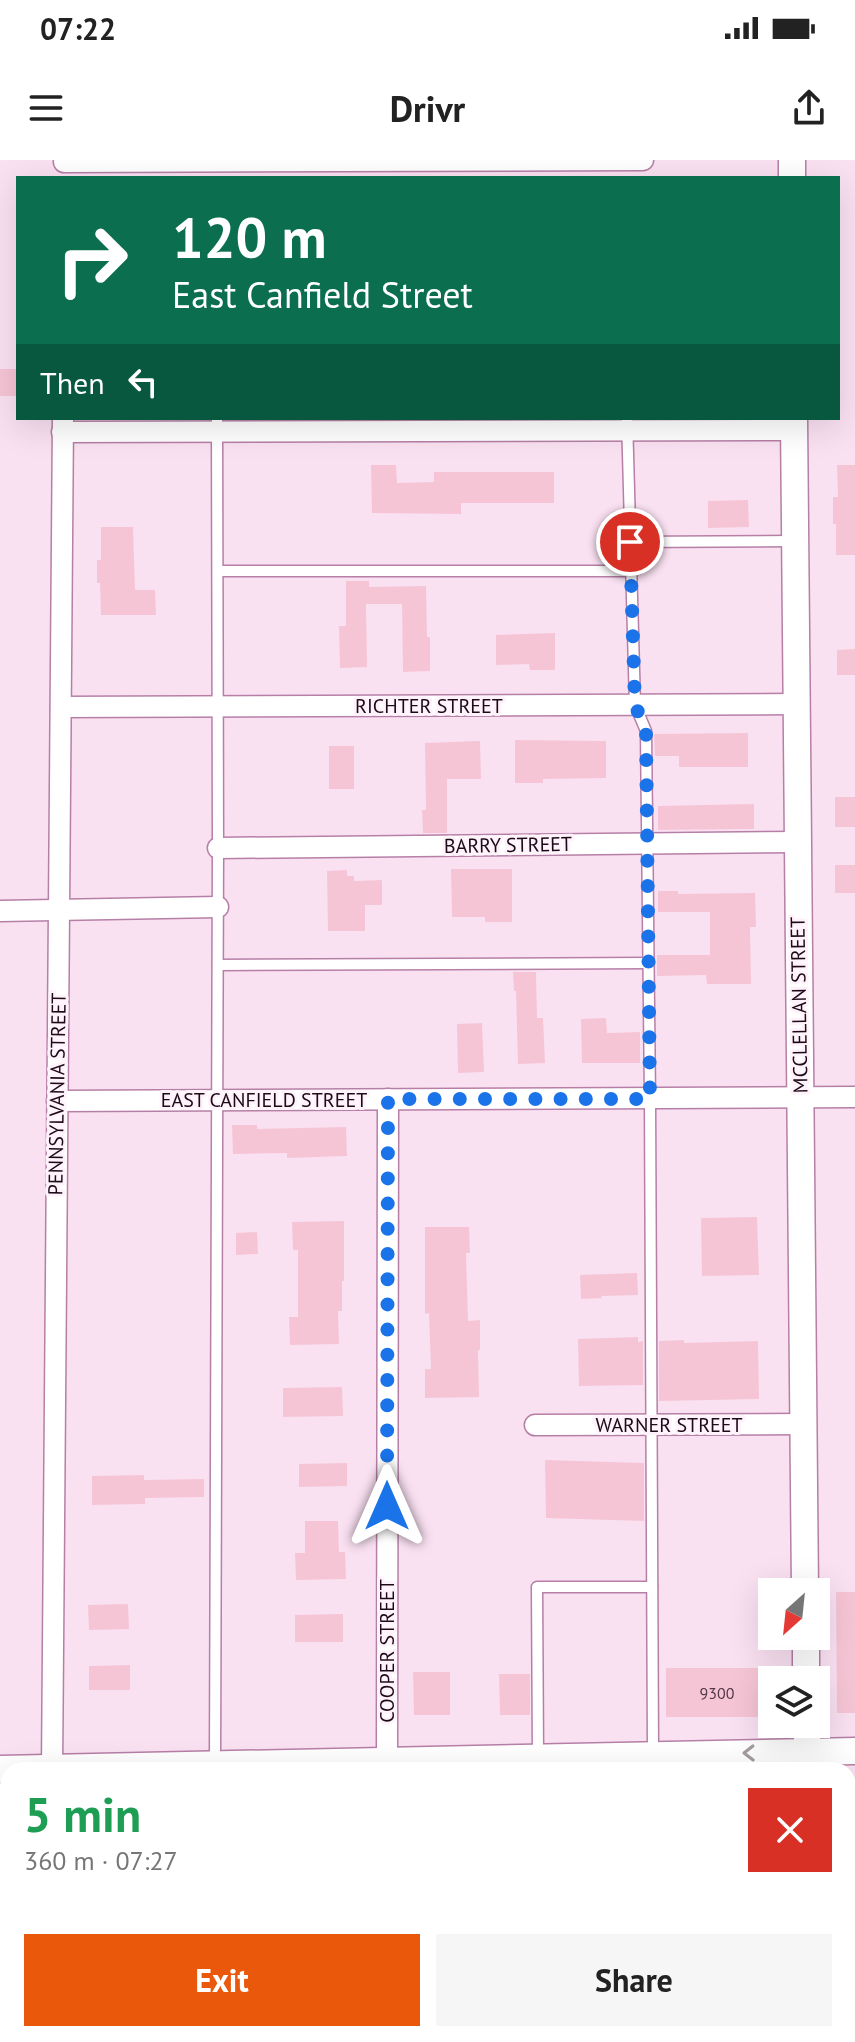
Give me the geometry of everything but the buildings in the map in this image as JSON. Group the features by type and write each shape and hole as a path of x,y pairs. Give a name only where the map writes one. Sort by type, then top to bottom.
{"street":[{"path":"64,167 622,164 643,160"},
{"path":"62,425 794,424"},
{"name":"MCCLELLAN STREET","path":"794,424 805,1578"},
{"name":"PENNSYLVANIA STREET","path":"52,1762 62,425"},
{"name":"RICHTER STREET","path":"61,707 796,704"},
{"name":"BARRY STREET","path":"218,848 798,842"},
{"path":"0,911 218,907"},
{"name":"EAST CANFIELD STREET","path":"57,1101 855,1097"},
{"name":"COOPER STREET","path":"387,1762 388,1099"},
{"name":"WARNER STREET","path":"535,1425 804,1424"},
{"path":"807,1738 807,1761"},
{"path":"444,1762 653,1755 807,1761 855,1751"}],"lane":[{"path":"215,1762 217,424"},
{"path":"627,424 635,705 646,731 653,1755"},
{"path":"630,542 795,541"},
{"path":"218,571 630,571"},
{"path":"218,965 649,963"},
{"path":"538,1757 537,1587 652,1587"}],"route":[{"path":"387,1506 388,1099 650,1099 646,731 635,705 630,542"}]}
